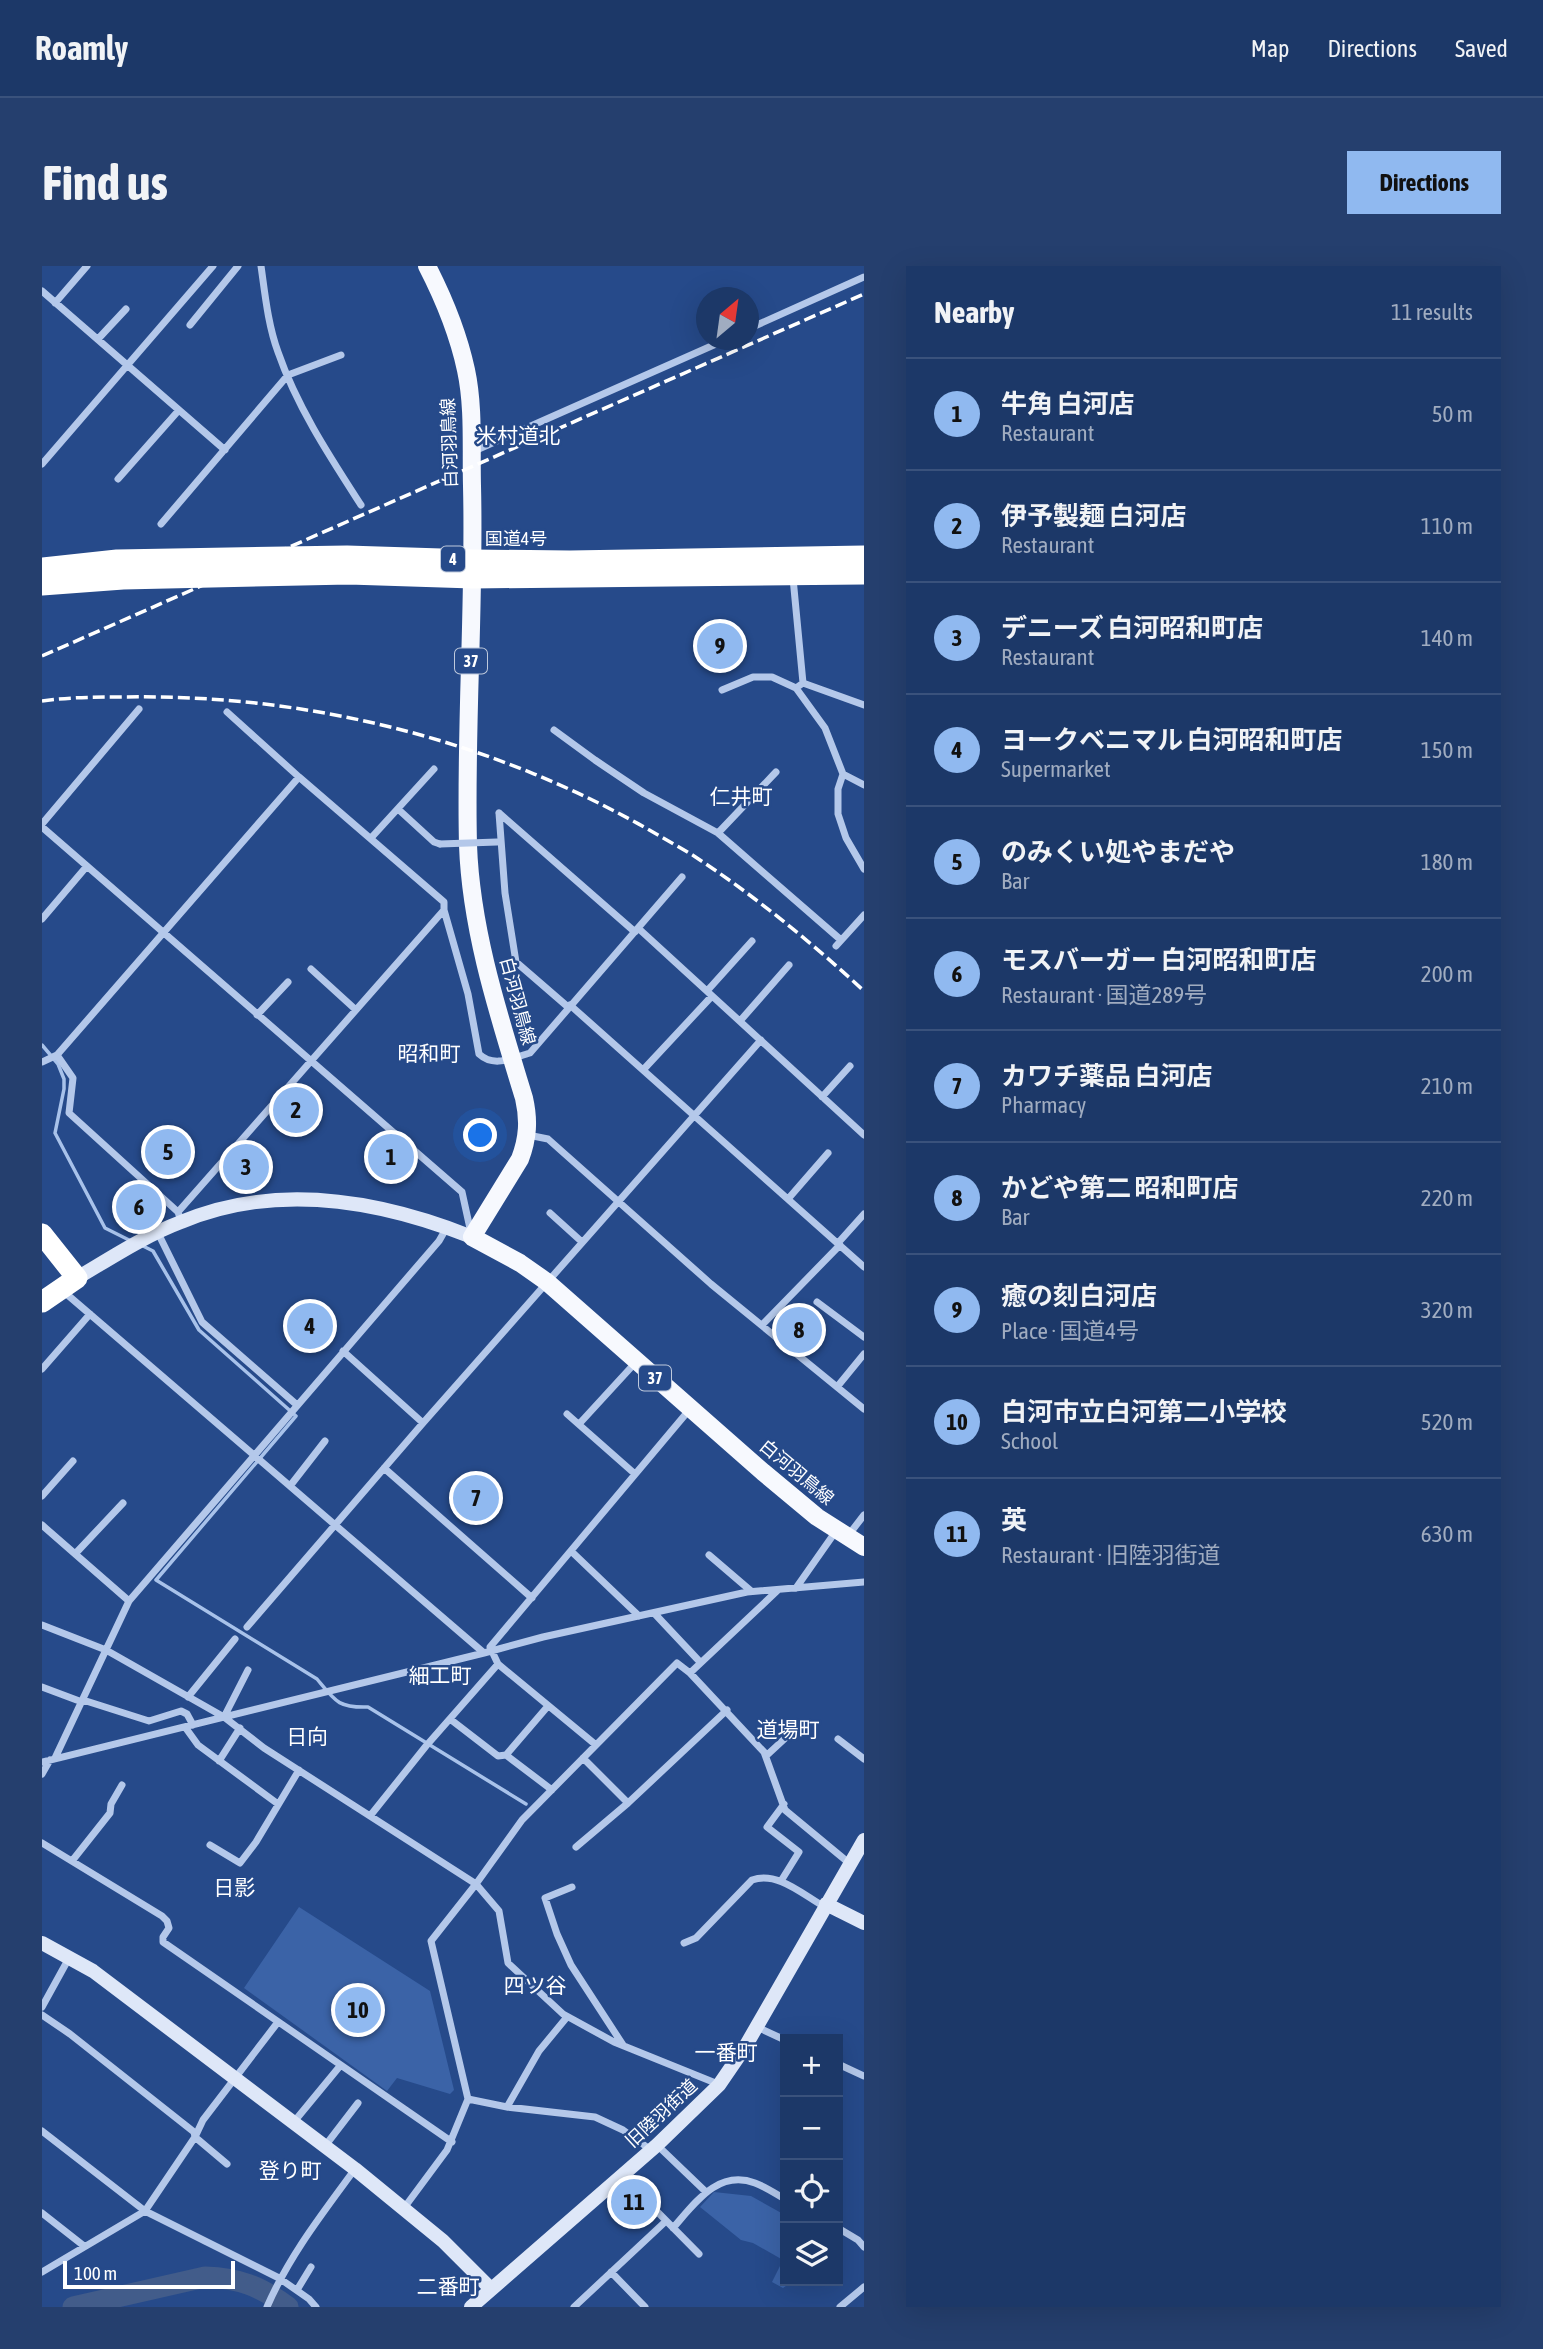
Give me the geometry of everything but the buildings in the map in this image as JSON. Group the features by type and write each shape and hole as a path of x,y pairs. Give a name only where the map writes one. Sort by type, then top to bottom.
{"highway":[{"name":"国道4号","path":"45,563 347,556 473,569 864,574"},
{"name":"国道4号","path":"42,585 123,579 864,556"},
{"path":"42,1234 69,1283 42,1302"}],"main road":[{"name":"白河羽鳥線","path":"427,266 445,301 467,372 470,397 473,569 468,848 473,895 481,943 527,1110 525,1146 513,1173 472,1237 520,1263 547,1282 807,1509 864,1547"}],"street":[{"path":"55,303 87,266"},
{"path":"42,464 212,266"},
{"path":"190,325 238,266"},
{"path":"261,266 277,350 329,455 361,505"},
{"path":"759,324 864,277"},
{"path":"42,291 225,450"},
{"path":"98,340 127,309"},
{"path":"471,452 702,350"},
{"path":"161,524 288,375 341,355"},
{"path":"118,479 179,410"},
{"path":"793,574 799,686 825,728 843,774 838,789 838,814 846,838 864,869"},
{"path":"722,690 753,677 772,677 864,705"},
{"path":"139,709 42,826 462,1192 472,1237"},
{"path":"227,712 444,902 468,994 479,1054 493,1063 530,1053 682,877"},
{"path":"554,730 644,793 718,833 839,943 864,915"},
{"path":"371,838 434,769"},
{"path":"718,833 776,772"},
{"path":"843,774 864,785"},
{"path":"42,1062 57,1055 299,777"},
{"path":"398,809 434,842 440,844 499,841"},
{"path":"864,1135 740,1021 499,813 499,841 516,962 643,1070 864,1267"},
{"path":"42,919 87,866"},
{"path":"444,910 310,1061 179,1217 158,1233 118,1253 69,1283 90,1314 596,1745"},
{"path":"643,1070 752,941"},
{"path":"740,1021 789,965"},
{"path":"311,969 356,1010"},
{"path":"257,1015 288,982"},
{"path":"247,1627 761,1040"},
{"path":"57,1055 73,1078 69,1113 179,1217"},
{"path":"822,1097 850,1066"},
{"path":"527,1134 548,1139 618,1202 864,1409"},
{"path":"788,1199 828,1153"},
{"path":"179,1217 282,1199 347,1201 380,1207 472,1237"},
{"path":"550,1213 582,1242"},
{"path":"762,1325 864,1214"},
{"path":"42,1774 82,1701 129,1601 439,1241 447,1227"},
{"path":"158,1233 202,1322 297,1405"},
{"path":"817,1302 864,1338"},
{"path":"42,1369 90,1314"},
{"path":"343,1351 423,1423"},
{"path":"837,1387 864,1354"},
{"path":"580,1423 636,1362"},
{"path":"488,1652 690,1409"},
{"path":"568,1414 635,1474"},
{"path":"290,1486 325,1441"},
{"path":"42,1496 73,1461"},
{"path":"384,1468 532,1598"},
{"path":"75,1554 123,1503"},
{"path":"796,1588 841,1534 864,1515"},
{"path":"42,1525 129,1601"},
{"path":"571,1551 639,1616"},
{"path":"709,1555 751,1591"},
{"path":"42,1755 49,1760 543,1637 751,1591 864,1582"},
{"path":"690,1672 779,1590"},
{"path":"654,1613 700,1662"},
{"path":"42,1625 106,1650 224,1717 264,1748 476,1884 499,1911 508,1963 567,2017 623,2045 719,2085"},
{"path":"188,1697 235,1639"},
{"path":"404,2208 452,2142 468,2099 432,1941 522,1820 677,1663 690,1672 727,1710 766,1756 785,1810 849,1863"},
{"path":"370,1816 428,1743 498,1664"},
{"path":"224,1717 248,1670"},
{"path":"42,1687 149,1721 181,1711 187,1714 189,1726 198,1745 278,1804"},
{"path":"450,1719 498,1756 506,1755 548,1706"},
{"path":"576,1847 628,1804 727,1710"},
{"path":"219,1761 240,1728"},
{"path":"766,1756 793,1731"},
{"path":"838,1739 864,1759"},
{"path":"506,1755 552,1790"},
{"path":"583,1758 628,1804"},
{"path":"210,1845 240,1863 256,1842 299,1770"},
{"path":"72,1861 110,1812 111,1804 122,1785"},
{"path":"780,1881 799,1852 767,1827 783,1804"},
{"name":"旧陸羽街道","path":"471,2307 579,2215 719,2085 757,2027 864,1840"},
{"path":"42,1843 162,1916 169,1927 163,1942 452,2142"},
{"path":"684,1943 696,1938 752,1880 770,1878 780,1881 825,1906 864,1923"},
{"path":"572,1887 545,1898 556,1934 571,1965 623,2045"},
{"path":"42,1943 93,1971 355,2169 443,2241 491,2289"},
{"path":"42,2007 70,1957"},
{"path":"42,2015 194,2132 195,2137 227,2164"},
{"path":"507,2107 539,2051 567,2017"},
{"path":"42,2272 145,2211 195,2137 203,2120 278,2022"},
{"path":"757,2027 780,2038"},
{"path":"293,2123 340,2066"},
{"path":"843,2066 864,2076"},
{"path":"468,2099 507,2107 595,2117 654,2147 706,2192"},
{"path":"324,2147 358,2103"},
{"path":"42,2130 145,2211 279,2278 316,2307"},
{"path":"267,2307 279,2278 308,2231 355,2169"},
{"path":"621,2175 699,2254"},
{"path":"673,2228 706,2192 718,2183 735,2180 754,2182 780,2196"},
{"path":"42,2213 84,2246"},
{"path":"574,2307 666,2221"},
{"path":"843,2231 864,2247"},
{"path":"297,2290 312,2267"},
{"path":"611,2272 645,2307"},
{"path":"840,2307 864,2287"}],"shaded area":[{"path":"299,1907 430,1991 454,2090 450,2094 397,2078 387,2091 244,1988"},
{"path":"714,2192 751,2196 780,2212 780,2258 753,2243 741,2240 700,2207"},
{"path":"780,2266 780,2286 786,2286 783,2288 772,2282"}],"waterway":[{"path":"42,1045 58,1064 64,1079 55,1133 105,1228 131,1241"},
{"path":"141,1245 153,1251 199,1330 296,1416 156,1580 317,1679 338,1702 368,1707 526,1804"},
{"path":"73,2307 205,2277 249,2284 288,2307"}],"railway":[{"path":"42,656 864,294"},
{"path":"42,701 127,697 194,698 261,704 328,714 459,746 584,796 688,852 782,920 864,991"}],"place":[{"name":"癒の刻白河店","path":"720,646"},
{"name":"伊予製麺 白河店","path":"296,1110"},
{"name":"のみくい処やまだや","path":"168,1152"},
{"name":"牛角 白河店","path":"391,1157"},
{"name":"デニーズ 白河昭和町店","path":"246,1167"},
{"name":"モスバーガー 白河昭和町店","path":"139,1207"},
{"name":"ヨークベニマル 白河昭和町店","path":"310,1326"},
{"name":"かどや第二 昭和町店","path":"799,1330"},
{"name":"カワチ薬品 白河店","path":"476,1498"},
{"name":"白河市立白河第二小学校","path":"358,2010"},
{"name":"英","path":"634,2202"}],"district":[{"name":"米村道北","path":"518,435"},
{"name":"仁井町","path":"741,796"},
{"name":"昭和町","path":"429,1053"},
{"name":"細工町","path":"440,1675"},
{"name":"道場町","path":"788,1729"},
{"name":"日向","path":"307,1736"},
{"name":"日影","path":"234,1887"},
{"name":"四ツ谷","path":"535,1985"},
{"name":"一番町","path":"726,2052"},
{"name":"登り町","path":"290,2170"},
{"name":"二番町","path":"448,2286"}]}
